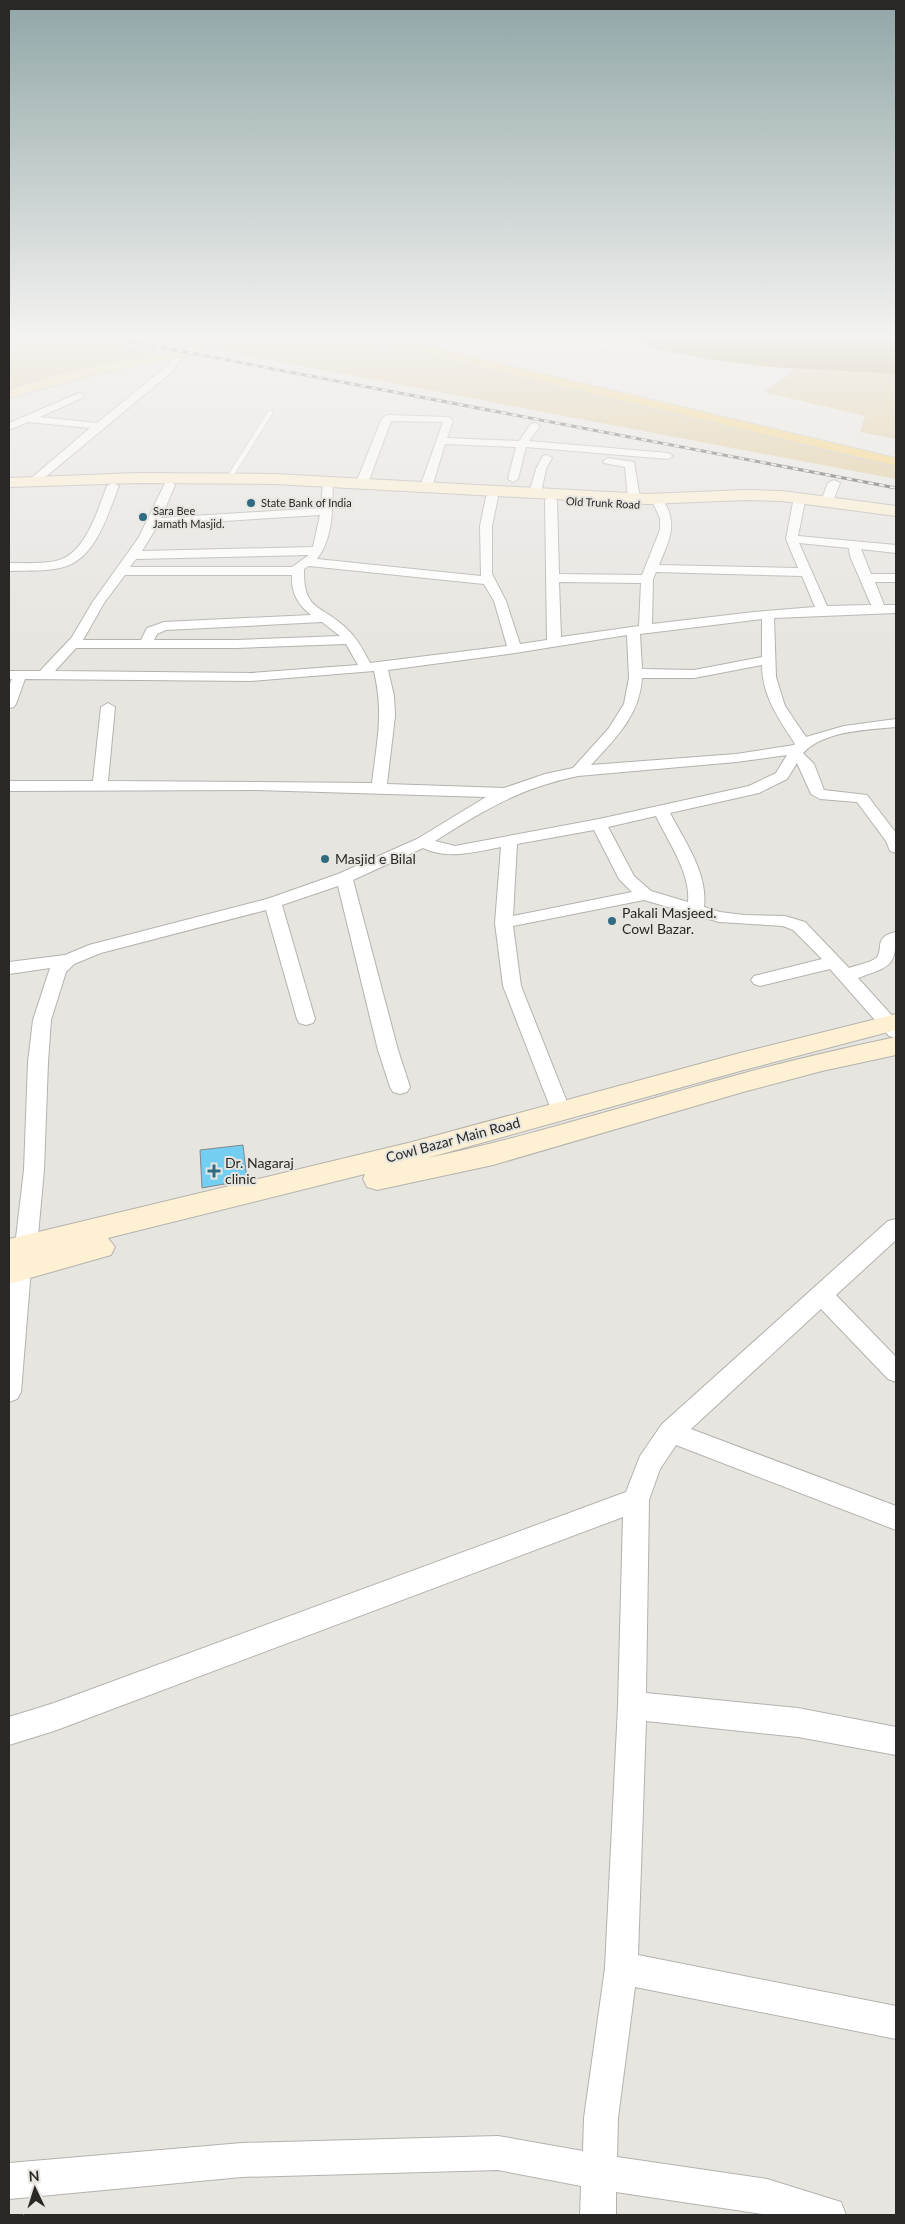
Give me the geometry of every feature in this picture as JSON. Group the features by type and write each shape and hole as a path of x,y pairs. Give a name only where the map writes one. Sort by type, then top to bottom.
{"highway":[{"path":"810,442 896,462"},
{"path":"840,442 896,455"}],"street":[{"path":"9,501 22,487 79,442"},
{"path":"362,483 376,442"},
{"path":"426,487 443,442"},
{"path":"464,442 522,444 668,456"},
{"path":"522,444 542,458 623,462 630,464 634,498"},
{"path":"513,479 542,458"},
{"path":"535,493 542,458"},
{"path":"9,483 22,487 137,478 229,478 328,485 362,483 634,498 658,503 666,518 666,530 649,573 639,630 631,703 617,725 578,771"},
{"path":"827,501 834,483"},
{"path":"43,676 72,644 120,570 133,555 154,522 169,485"},
{"path":"328,485 327,511 317,551 307,562 298,568 300,596 307,607 341,630 373,667 387,696 388,716 378,787"},
{"name":"Old Trunk Road","path":"22,487 328,485 551,500 658,503 827,501 896,511"},
{"path":"9,567 49,565 72,558 81,551 94,530 113,486"},
{"name":"Old Trunk Road","path":"658,503 737,495 800,501 896,517"},
{"path":"492,497 486,526 488,581 500,601 515,649"},
{"path":"551,500 554,642"},
{"path":"800,501 792,540 823,612"},
{"path":"154,522 327,511"},
{"path":"792,540 896,549"},
{"path":"854,545 860,566 867,578 878,610"},
{"path":"133,555 317,551"},
{"path":"307,562 488,581"},
{"path":"120,570 298,571"},
{"path":"552,578 649,573 806,572"},
{"path":"867,578 896,578"},
{"path":"9,704 14,675 168,679 262,677 373,667 515,649 706,620 896,609"},
{"path":"768,616 769,677 778,706 802,757 807,762 816,791 829,796 862,798 895,844"},
{"path":"145,644 152,631 164,626 322,618"},
{"path":"72,644 236,644 349,640"},
{"path":"635,672 679,675 711,671 743,662 768,660"},
{"path":"100,786 108,707"},
{"path":"9,1392 16,1260 34,1170 38,1062 42,1020 58,970 68,960 79,954 272,903 344,878 423,842 480,805 550,777 578,771 727,759 798,749 825,735 896,724"},
{"path":"423,842 438,848 455,851 600,824 754,790 782,776 798,749"},
{"path":"9,786 378,787 506,793"},
{"path":"661,811 692,872 697,895 694,911"},
{"path":"16,1260 252,1206 493,1155 571,1117 741,1083 822,1062 895,1031 816,942 799,926 785,921 719,917 645,895 627,879 600,824"},
{"path":"509,840 504,923 512,986 571,1117"},
{"path":"344,878 388,1050 400,1087"},
{"path":"504,923 645,895"},
{"path":"272,903 306,1020"},
{"path":"760,980 881,963 887,955 888,943 896,937"},
{"path":"9,968 68,960"},
{"path":"598,2215 601,2118 621,1968 632,1706 636,1500 649,1464 671,1432 896,1227"},
{"path":"821,1295 896,1372"},
{"path":"671,1432 896,1518"},
{"path":"9,1731 63,1713 636,1500"},
{"path":"632,1706 778,1720 854,1730 896,1741"},
{"path":"621,1968 896,2023"},
{"path":"9,2181 242,2160 498,2153 599,2172 767,2197 828,2215"}],"lane":[{"path":"229,478 252,442"}],"shaded area":[{"path":"700,442 794,442 896,466 896,479"}],"building":[{"path":"243,1145 247,1180 202,1188 200,1150"}],"railway":[{"path":"654,442 896,488"}],"place":[{"name":"State Bank of India","path":"251,503"},
{"name":"Sara Bee Jamath Masjid.","path":"143,517"},
{"name":"Masjid e Bilal","path":"325,859"},
{"name":"Pakali Masjeed. Cowl Bazar.","path":"612,921"},
{"name":"Dr. Nagaraj clinic","path":"214,1171"}]}
